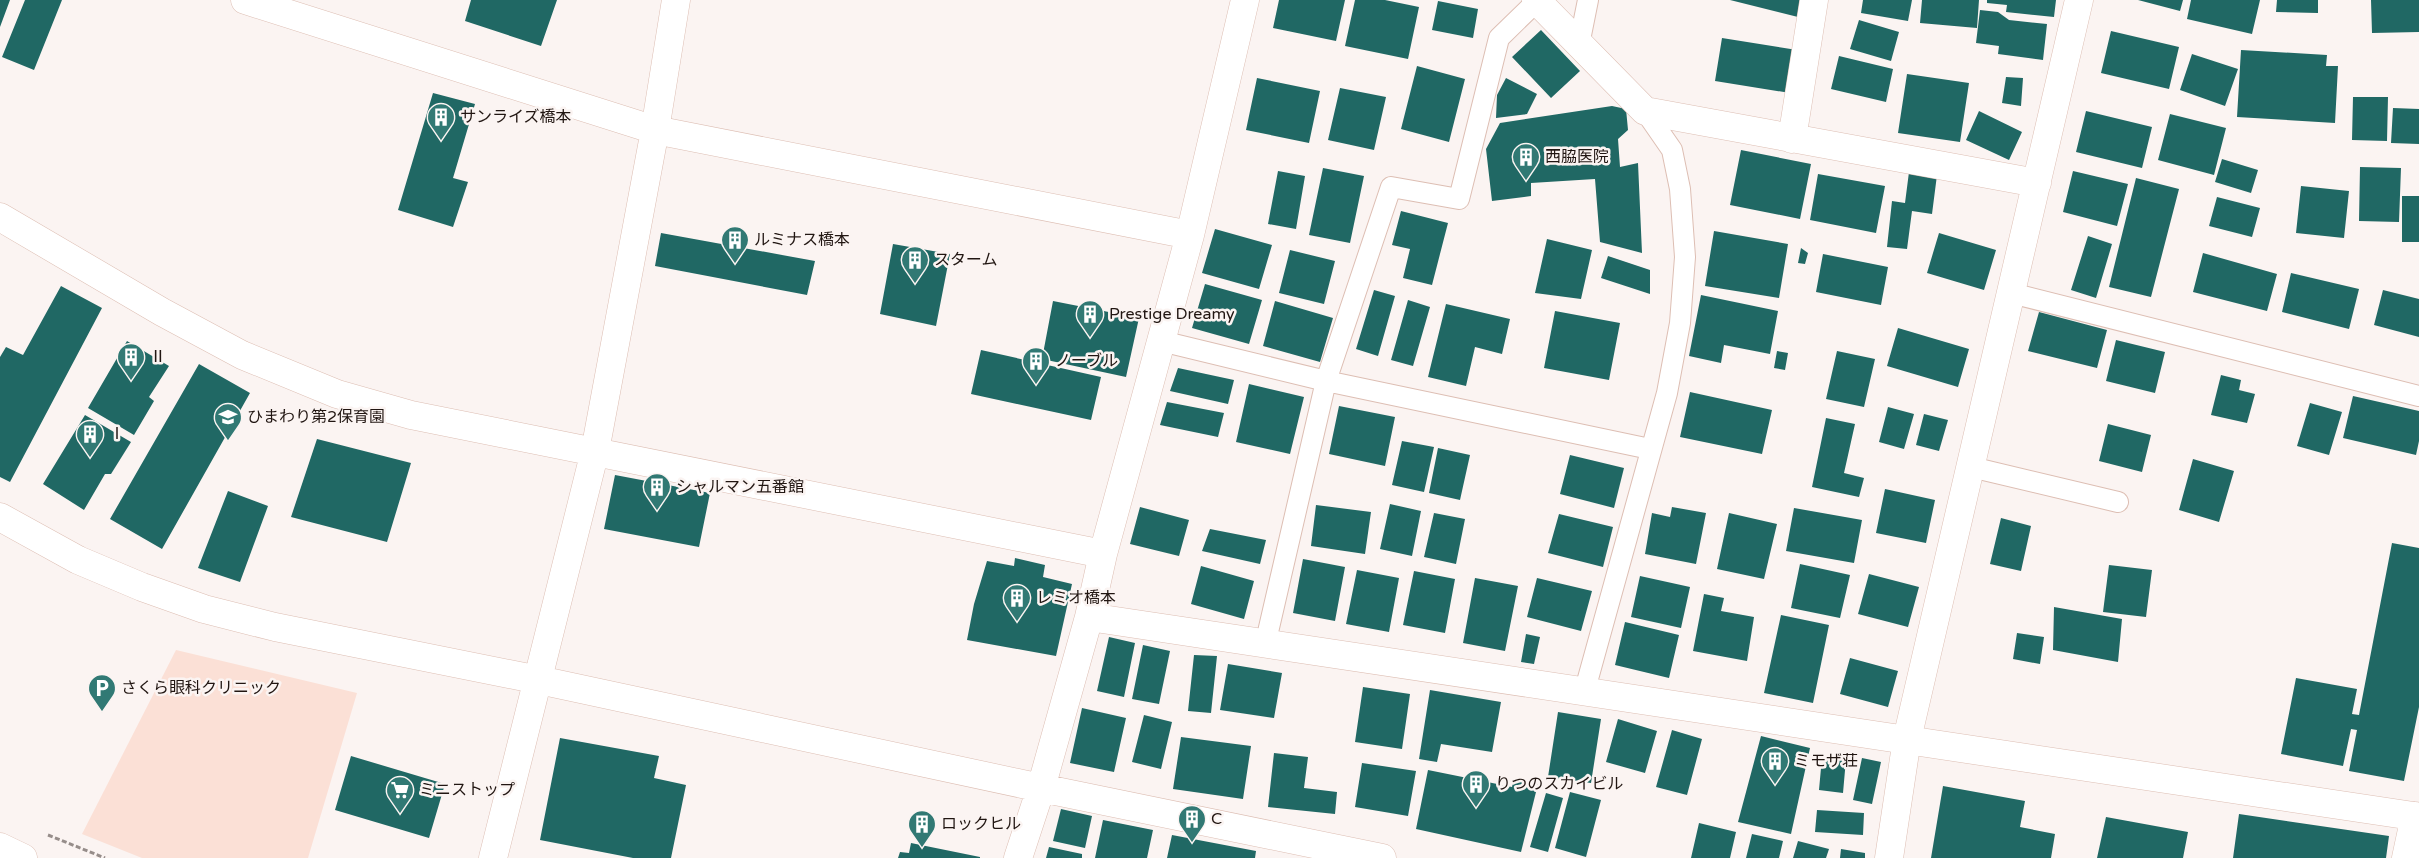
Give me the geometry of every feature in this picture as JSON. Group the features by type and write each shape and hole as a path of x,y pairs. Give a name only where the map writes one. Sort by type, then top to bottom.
{"street":[{"path":"245,0 655,130 1190,235"},
{"path":"493,858 595,451 655,130 676,0"},
{"path":"1018,858 1041,788 1089,617 1104,554 1190,235 1244,0"},
{"path":"1792,139 1814,0"},
{"path":"1889,858 1907,739 2079,0"},
{"path":"1536,1 1645,111 2037,183"},
{"path":"0,218 162,312 242,355 337,394 412,415 1104,554"},
{"path":"0,517 78,560 204,609 309,635 539,680 1041,788 1382,858"},
{"path":"1089,617 1265,645 2417,816 2406,858"},
{"path":"0,847 23,858"}],"lane":[{"path":"1579,45 1588,0"},
{"path":"1265,645 1326,381 1391,187 1459,199 1498,38 1536,1"},
{"path":"1584,692 1675,358 1685,257 1680,189 1672,150 1645,111"},
{"path":"2011,293 2419,396"},
{"path":"1161,341 1326,381 1650,449"},
{"path":"1971,467 2118,502"}],"path":[{"path":"40,831 105,858"}],"shaded area":[{"path":"176,650 357,693 308,858 142,858 82,834"}],"building":[{"path":"0,0 10,0 0,27"},
{"path":"25,0 62,0 34,70 2,57"},
{"path":"471,0 557,0 541,46 465,21"},
{"path":"1279,0 1345,0 1336,41 1273,28"},
{"path":"1355,0 1385,0 1419,7 1408,59 1345,46"},
{"path":"1730,0 1811,0 1806,19"},
{"path":"1863,0 1912,0 1908,21 1861,13"},
{"path":"1922,0 1979,0 1977,28 1920,23"},
{"path":"1987,0 2056,0 2054,17 2006,12 2007,5 1987,3"},
{"path":"2138,0 2183,0 2180,11"},
{"path":"2191,0 2260,0 2252,34 2187,19"},
{"path":"2277,0 2318,0 2318,13 2276,12"},
{"path":"2371,0 2419,0 2419,32 2372,33"},
{"path":"1438,1 1478,9 1473,38 1432,30"},
{"path":"1980,10 1998,12 2009,20 2047,24 2043,60 1998,54 1999,46 1976,43"},
{"path":"1859,20 1899,32 1891,61 1850,49"},
{"path":"1541,30 1580,71 1551,98 1512,57"},
{"path":"2111,31 2179,47 2169,89 2101,73"},
{"path":"1722,38 1797,50 1790,93 1715,81"},
{"path":"2241,50 2327,55 2326,66 2338,66 2335,123 2237,117"},
{"path":"2192,54 2238,69 2225,106 2180,90"},
{"path":"1839,56 1893,69 1886,102 1831,89"},
{"path":"1417,66 1465,79 1449,142 1401,129"},
{"path":"1907,74 1969,83 1960,142 1898,133"},
{"path":"2006,77 2023,78 2021,106 2002,103"},
{"path":"1257,78 1320,91 1309,143 1246,130"},
{"path":"1506,78 1537,94 1527,114 1496,118 1497,95"},
{"path":"1340,88 1386,97 1374,150 1328,140"},
{"name":"サンライズ橋本","path":"433,93 475,104 453,178 468,182 453,227 398,210"},
{"path":"2353,97 2388,97 2387,141 2352,140"},
{"name":"西脇医院","path":"1612,106 1626,109 1628,130 1618,139 1620,167 1638,163 1642,253 1600,242 1595,179 1531,183 1531,196 1492,201 1486,149 1500,123"},
{"path":"2393,108 2419,109 2419,144 2391,143"},
{"path":"1979,111 2022,132 2009,160 1966,140"},
{"path":"2086,111 2152,127 2142,168 2076,152"},
{"path":"2170,114 2226,128 2214,175 2158,160"},
{"path":"1741,150 1811,164 1800,219 1730,205"},
{"path":"2222,159 2258,170 2251,193 2215,182"},
{"path":"2360,167 2401,168 2399,222 2359,221"},
{"path":"1323,168 1364,176 1350,243 1309,235"},
{"path":"1278,171 1305,176 1296,229 1268,224"},
{"path":"2073,171 2128,184 2117,226 2063,212"},
{"path":"1909,172 1937,175 1932,214 1912,211 1907,249 1887,247 1892,201 1905,203"},
{"path":"1818,174 1885,186 1876,233 1810,220"},
{"path":"2136,178 2179,189 2151,297 2109,287"},
{"path":"2301,186 2349,191 2344,238 2296,233"},
{"path":"2402,196 2419,196 2419,242 2402,242"},
{"path":"2217,197 2260,208 2252,237 2209,226"},
{"path":"1401,211 1448,223 1432,285 1403,278 1410,249 1392,245"},
{"path":"1215,229 1272,245 1259,289 1202,273"},
{"path":"1714,231 1788,244 1779,298 1705,286"},
{"name":"ルミナス橋本","path":"661,233 815,261 807,295 655,266"},
{"path":"1939,233 1996,250 1984,290 1927,273"},
{"path":"2088,236 2112,244 2096,298 2071,290"},
{"path":"1547,239 1592,250 1581,299 1535,293"},
{"name":"スターム","path":"893,244 950,254 936,326 880,314"},
{"path":"1801,248 1808,253 1805,264 1798,263"},
{"path":"1290,250 1335,261 1324,304 1279,293"},
{"path":"2203,253 2277,274 2267,311 2193,292"},
{"path":"1823,254 1888,267 1881,305 1816,292"},
{"path":"1608,256 1650,270 1650,294 1601,278"},
{"path":"2291,273 2359,289 2349,329 2282,312"},
{"path":"1205,284 1262,300 1249,344 1192,328"},
{"path":"61,286 102,308 10,482 0,477 0,357 6,347 23,355"},
{"path":"1374,290 1395,296 1378,356 1356,349"},
{"path":"2383,290 2419,299 2419,337 2374,325"},
{"path":"1701,295 1778,311 1770,354 1724,345 1721,363 1689,356"},
{"path":"1408,300 1430,307 1413,366 1391,360"},
{"name":"Prestige Dreamy","path":"1053,301 1139,318 1126,377 1042,359"},
{"path":"1275,301 1333,318 1320,362 1263,346"},
{"path":"1446,304 1510,319 1502,354 1475,347 1466,386 1428,377"},
{"path":"1555,311 1620,323 1609,380 1544,368"},
{"path":"2039,312 2107,330 2097,368 2028,351"},
{"path":"1898,328 1969,349 1958,387 1887,366"},
{"path":"2116,340 2165,352 2155,393 2106,381"},
{"name":"Ⅱ","path":"127,341 169,366 149,397 154,401 134,435 88,408"},
{"name":"ノーブル","path":"981,350 1101,377 1091,420 971,394"},
{"path":"1777,351 1788,353 1785,370 1774,368"},
{"path":"1837,351 1875,359 1864,407 1826,399"},
{"path":"199,364 250,393 162,549 110,519"},
{"path":"1178,368 1234,380 1228,404 1170,391"},
{"path":"2221,375 2241,380 2239,390 2255,394 2247,423 2211,415"},
{"path":"1249,384 1304,397 1290,454 1236,442"},
{"path":"1690,392 1772,410 1762,454 1680,437"},
{"path":"2353,396 2419,411 2419,441 2416,455 2343,438"},
{"path":"1167,402 1224,413 1218,437 1160,425"},
{"path":"2310,403 2342,412 2329,455 2297,446"},
{"path":"1339,406 1395,417 1385,466 1329,454"},
{"path":"1888,407 1914,414 1904,449 1879,442"},
{"path":"1924,414 1948,420 1939,451 1916,445"},
{"name":"Ⅰ","path":"85,415 131,442 111,474 105,474 84,510 43,484"},
{"path":"1826,418 1855,424 1844,473 1864,478 1859,497 1812,487"},
{"path":"2108,424 2151,435 2142,472 2099,461"},
{"path":"317,439 411,463 387,542 291,517"},
{"path":"1402,441 1434,447 1424,492 1392,485"},
{"path":"1438,448 1470,455 1460,500 1429,493"},
{"path":"1570,455 1624,468 1614,508 1560,494"},
{"path":"2193,459 2234,471 2219,522 2179,510"},
{"name":"シャルマン五番館","path":"615,475 710,493 699,547 604,529"},
{"path":"1885,489 1935,500 1926,543 1876,533"},
{"path":"228,491 268,506 240,582 198,568"},
{"path":"1390,504 1421,511 1412,556 1380,549"},
{"path":"1316,505 1371,512 1365,554 1311,546"},
{"path":"1140,507 1189,520 1179,556 1130,544"},
{"path":"1672,507 1706,513 1696,564 1645,554 1652,513 1670,517"},
{"path":"1794,508 1862,520 1854,563 1786,551"},
{"path":"1434,513 1465,519 1456,564 1424,557"},
{"path":"1729,513 1777,524 1764,579 1717,569"},
{"path":"1559,514 1613,527 1603,567 1548,553"},
{"path":"2001,518 2031,526 2021,571 1990,564"},
{"path":"1210,529 1266,540 1260,564 1202,551"},
{"path":"2392,543 2419,548 2419,707 2404,781 2349,771 2357,730 2351,729 2343,766 2281,754 2296,678 2357,689 2352,714 2359,715"},
{"name":"レミオ橋本","path":"1015,558 1045,565 1043,577 1072,584 1056,656 967,640 974,604 987,561 1014,566"},
{"path":"1303,559 1345,567 1335,621 1293,613"},
{"path":"1800,564 1850,575 1840,618 1791,608"},
{"path":"2109,565 2152,570 2146,617 2103,612"},
{"path":"1201,566 1254,581 1244,619 1191,604"},
{"path":"1357,570 1399,578 1389,632 1346,624"},
{"path":"1414,571 1455,579 1445,633 1403,625"},
{"path":"1869,574 1919,587 1908,627 1858,614"},
{"path":"1640,576 1690,587 1681,628 1631,617"},
{"path":"1475,578 1518,586 1505,651 1463,643"},
{"path":"1537,578 1592,591 1581,631 1527,617"},
{"path":"1704,594 1724,598 1721,611 1754,617 1747,661 1693,651"},
{"path":"2054,607 2122,619 2118,662 2053,650"},
{"path":"1781,615 1829,625 1813,703 1764,693"},
{"path":"1625,622 1679,635 1669,678 1615,665"},
{"path":"2017,633 2044,637 2040,664 2013,659"},
{"path":"1526,634 1540,637 1534,664 1521,662"},
{"path":"1109,637 1135,643 1124,697 1097,691"},
{"path":"1143,645 1170,651 1159,704 1132,699"},
{"path":"1194,655 1217,656 1211,713 1188,711"},
{"path":"1850,658 1898,671 1888,707 1840,694"},
{"path":"1228,664 1282,673 1274,718 1220,710"},
{"path":"1363,687 1410,694 1402,749 1355,742"},
{"path":"1430,690 1501,702 1492,752 1441,744 1437,762 1419,759"},
{"path":"1082,708 1126,718 1114,772 1070,763"},
{"path":"1558,712 1601,719 1591,783 1548,777"},
{"path":"1144,715 1172,722 1161,769 1132,762"},
{"path":"1618,719 1657,731 1645,773 1606,762"},
{"path":"1672,730 1702,739 1687,795 1656,787"},
{"name":"ミモザ荘","path":"1761,736 1810,748 1791,834 1738,822"},
{"path":"1181,737 1251,746 1243,799 1173,789"},
{"path":"560,738 659,756 654,778 686,785 671,858 633,858 540,840"},
{"path":"1274,753 1308,757 1304,788 1337,792 1335,814 1268,807"},
{"path":"351,756 445,784 429,838 335,810"},
{"path":"1822,757 1846,759 1843,793 1819,790"},
{"path":"1862,758 1881,762 1872,804 1853,800"},
{"path":"1362,763 1416,771 1408,816 1355,807"},
{"name":"りつのスカイビル","path":"1428,770 1512,787 1514,778 1538,784 1521,852 1416,829"},
{"path":"1943,786 2025,801 2020,827 2055,834 2051,858 1931,858"},
{"path":"1570,792 1601,800 1586,857 1555,848"},
{"path":"1546,793 1563,798 1548,852 1530,847"},
{"path":"1061,809 1092,816 1085,848 1053,841"},
{"path":"1817,810 1864,813 1863,835 1815,832"},
{"path":"2239,814 2389,836 2386,858 2233,858"},
{"path":"2106,817 2188,832 2183,858 2097,858"},
{"path":"1103,820 1153,830 1147,858 1095,858"},
{"path":"1699,823 1736,832 1730,858 1691,858"},
{"path":"1752,834 1783,841 1779,858 1746,858"},
{"name":"C","path":"1172,835 1256,851 1255,858 1167,858"},
{"path":"1798,841 1829,849 1826,858 1793,858"},
{"name":"ロックヒル","path":"911,843 980,858 898,858 900,852 909,853"},
{"path":"1049,847 1082,854 1082,858 1046,858"},
{"path":"1841,849 1865,853 1865,858 1840,858"}],"place":[{"name":"サンライズ橋本","path":"441,141"},
{"name":"西脇医院","path":"1526,181"},
{"name":"ルミナス橋本","path":"735,264"},
{"name":"スターム","path":"915,284"},
{"name":"Prestige Dreamy","path":"1090,338"},
{"name":"Ⅱ","path":"131,381"},
{"name":"ノーブル","path":"1036,385"},
{"name":"ひまわり第2保育園","path":"228,441"},
{"name":"Ⅰ","path":"90,458"},
{"name":"シャルマン五番館","path":"657,511"},
{"name":"レミオ橋本","path":"1017,622"},
{"name":"さくら眼科クリニック","path":"102,712"},
{"name":"ミモザ荘","path":"1775,785"},
{"name":"りつのスカイビル","path":"1476,808"},
{"name":"ミニストップ","path":"400,814"},
{"name":"C","path":"1192,843"},
{"name":"ロックヒル","path":"922,848"}]}
